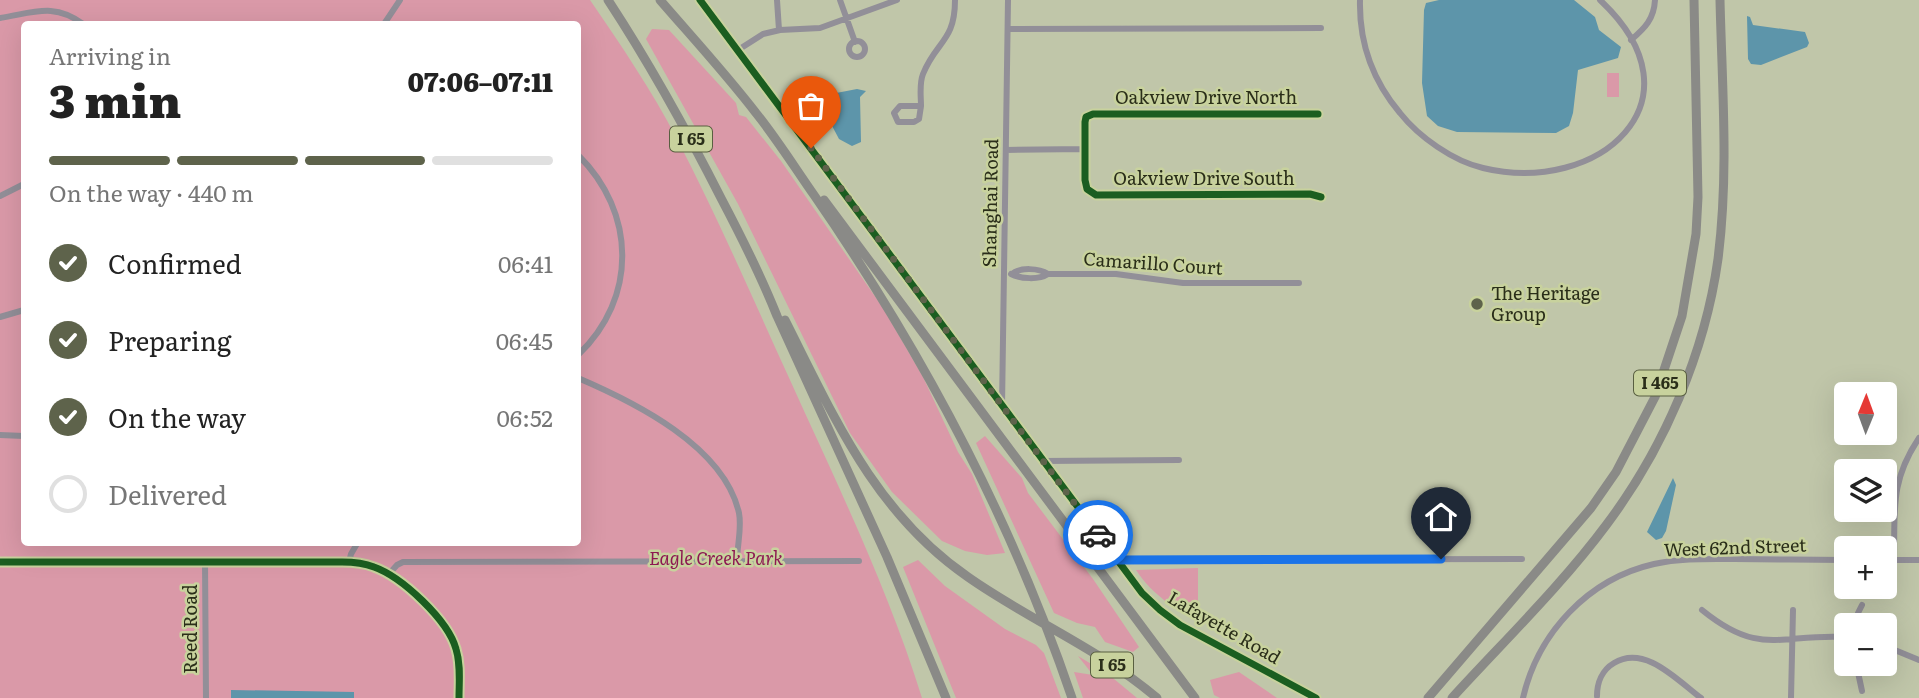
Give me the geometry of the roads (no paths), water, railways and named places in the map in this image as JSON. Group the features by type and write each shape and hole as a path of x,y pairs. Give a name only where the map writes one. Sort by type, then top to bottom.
{"highway":[{"name":"I 65","path":"608,0 684,126 849,445 880,492 911,529 968,577 1121,670 1157,698"},
{"name":"I 65","path":"660,0 757,114 867,256 1195,698"},
{"name":"I 465","path":"1428,698 1591,508 1620,464 1655,397 1684,307 1696,234 1698,197 1694,0"},
{"name":"I 465","path":"1452,698 1569,570 1607,524 1653,451 1681,391 1708,314 1721,228 1724,169 1720,0"},
{"path":"757,114 858,259 948,411 1018,555 1072,698"},
{"path":"765,285 892,568 946,698"}],"main road":[{"name":"Lafayette Road","path":"700,0 1145,597 1172,619 1317,698"}],"street":[{"path":"386,21 400,0"},
{"path":"777,0 779,30"},
{"path":"840,0 855,42"},
{"path":"738,50 756,37 779,30 812,30 897,0"},
{"path":"920,106 923,74 951,30 955,0"},
{"name":"Shanghai Road","path":"1002,407 1008,274 1008,0"},
{"path":"1360,0 1367,57 1391,103 1422,135 1450,153 1484,168 1532,173 1556,169 1594,156 1611,145 1631,126 1644,98 1641,63 1631,40 1600,0"},
{"path":"1631,40 1653,17 1655,0"},
{"path":"0,18 54,10 69,14 79,21"},
{"path":"1008,29 1321,29"},
{"name":"Oakview Drive North","path":"1085,149 1085,120 1093,114 1318,114"},
{"path":"1006,150 1085,149"},
{"name":"Oakview Drive South","path":"1085,149 1085,185 1094,195 1310,194 1321,197"},
{"path":"581,158 598,178 612,204 623,261 618,288 607,316 581,352"},
{"path":"0,196 21,186"},
{"name":"Camarillo Court","path":"1008,274 1042,278 1048,274 1116,274 1183,283 1299,283"},
{"path":"0,317 21,311"},
{"path":"581,379 658,418 702,453 720,475 736,505 740,522 737,562"},
{"path":"0,435 21,436"},
{"path":"1895,536 1896,485 1903,464 1919,438"},
{"path":"1042,461 1179,460"},
{"path":"349,562 356,546"},
{"path":"1116,560 1522,559"},
{"path":"1897,559 1919,560"},
{"name":"West 62nd Street","path":"1523,698 1534,665 1554,630 1585,598 1624,574 1653,565 1686,560 1834,560"},
{"name":"Reed Road","path":"205,561 206,698"},
{"path":"389,575 394,567 403,562 859,561"},
{"path":"0,562 349,562 373,566 389,575 434,612 449,631 458,657 459,698"},
{"path":"1858,613 1862,605"},
{"path":"1702,610 1723,626 1741,635 1766,641 1834,637"},
{"path":"1791,698 1793,610"},
{"path":"1897,651 1919,660"},
{"path":"1597,696 1598,684 1605,671 1616,661 1633,657 1656,664 1701,698"},
{"path":"1858,676 1861,691"}],"water":[{"path":"1439,0 1574,0 1595,17 1599,30 1621,47 1618,58 1578,70 1569,126 1556,133 1457,132 1438,126 1427,116 1422,83 1424,10 1426,3"},
{"path":"1747,16 1753,25 1805,32 1809,43 1807,47 1761,65 1751,64 1748,59"},
{"path":"857,89 866,91 860,97 861,142 852,146 839,139 821,105 830,100 831,94"},
{"path":"1673,478 1676,485 1666,531 1662,538 1656,540 1647,532"},
{"path":"231,690 354,692 354,698 231,698"}],"place":[{"name":"The Heritage Group","path":"1477,304"}],"park label":[{"name":"Eagle Creek Park","path":"716,559"}]}
